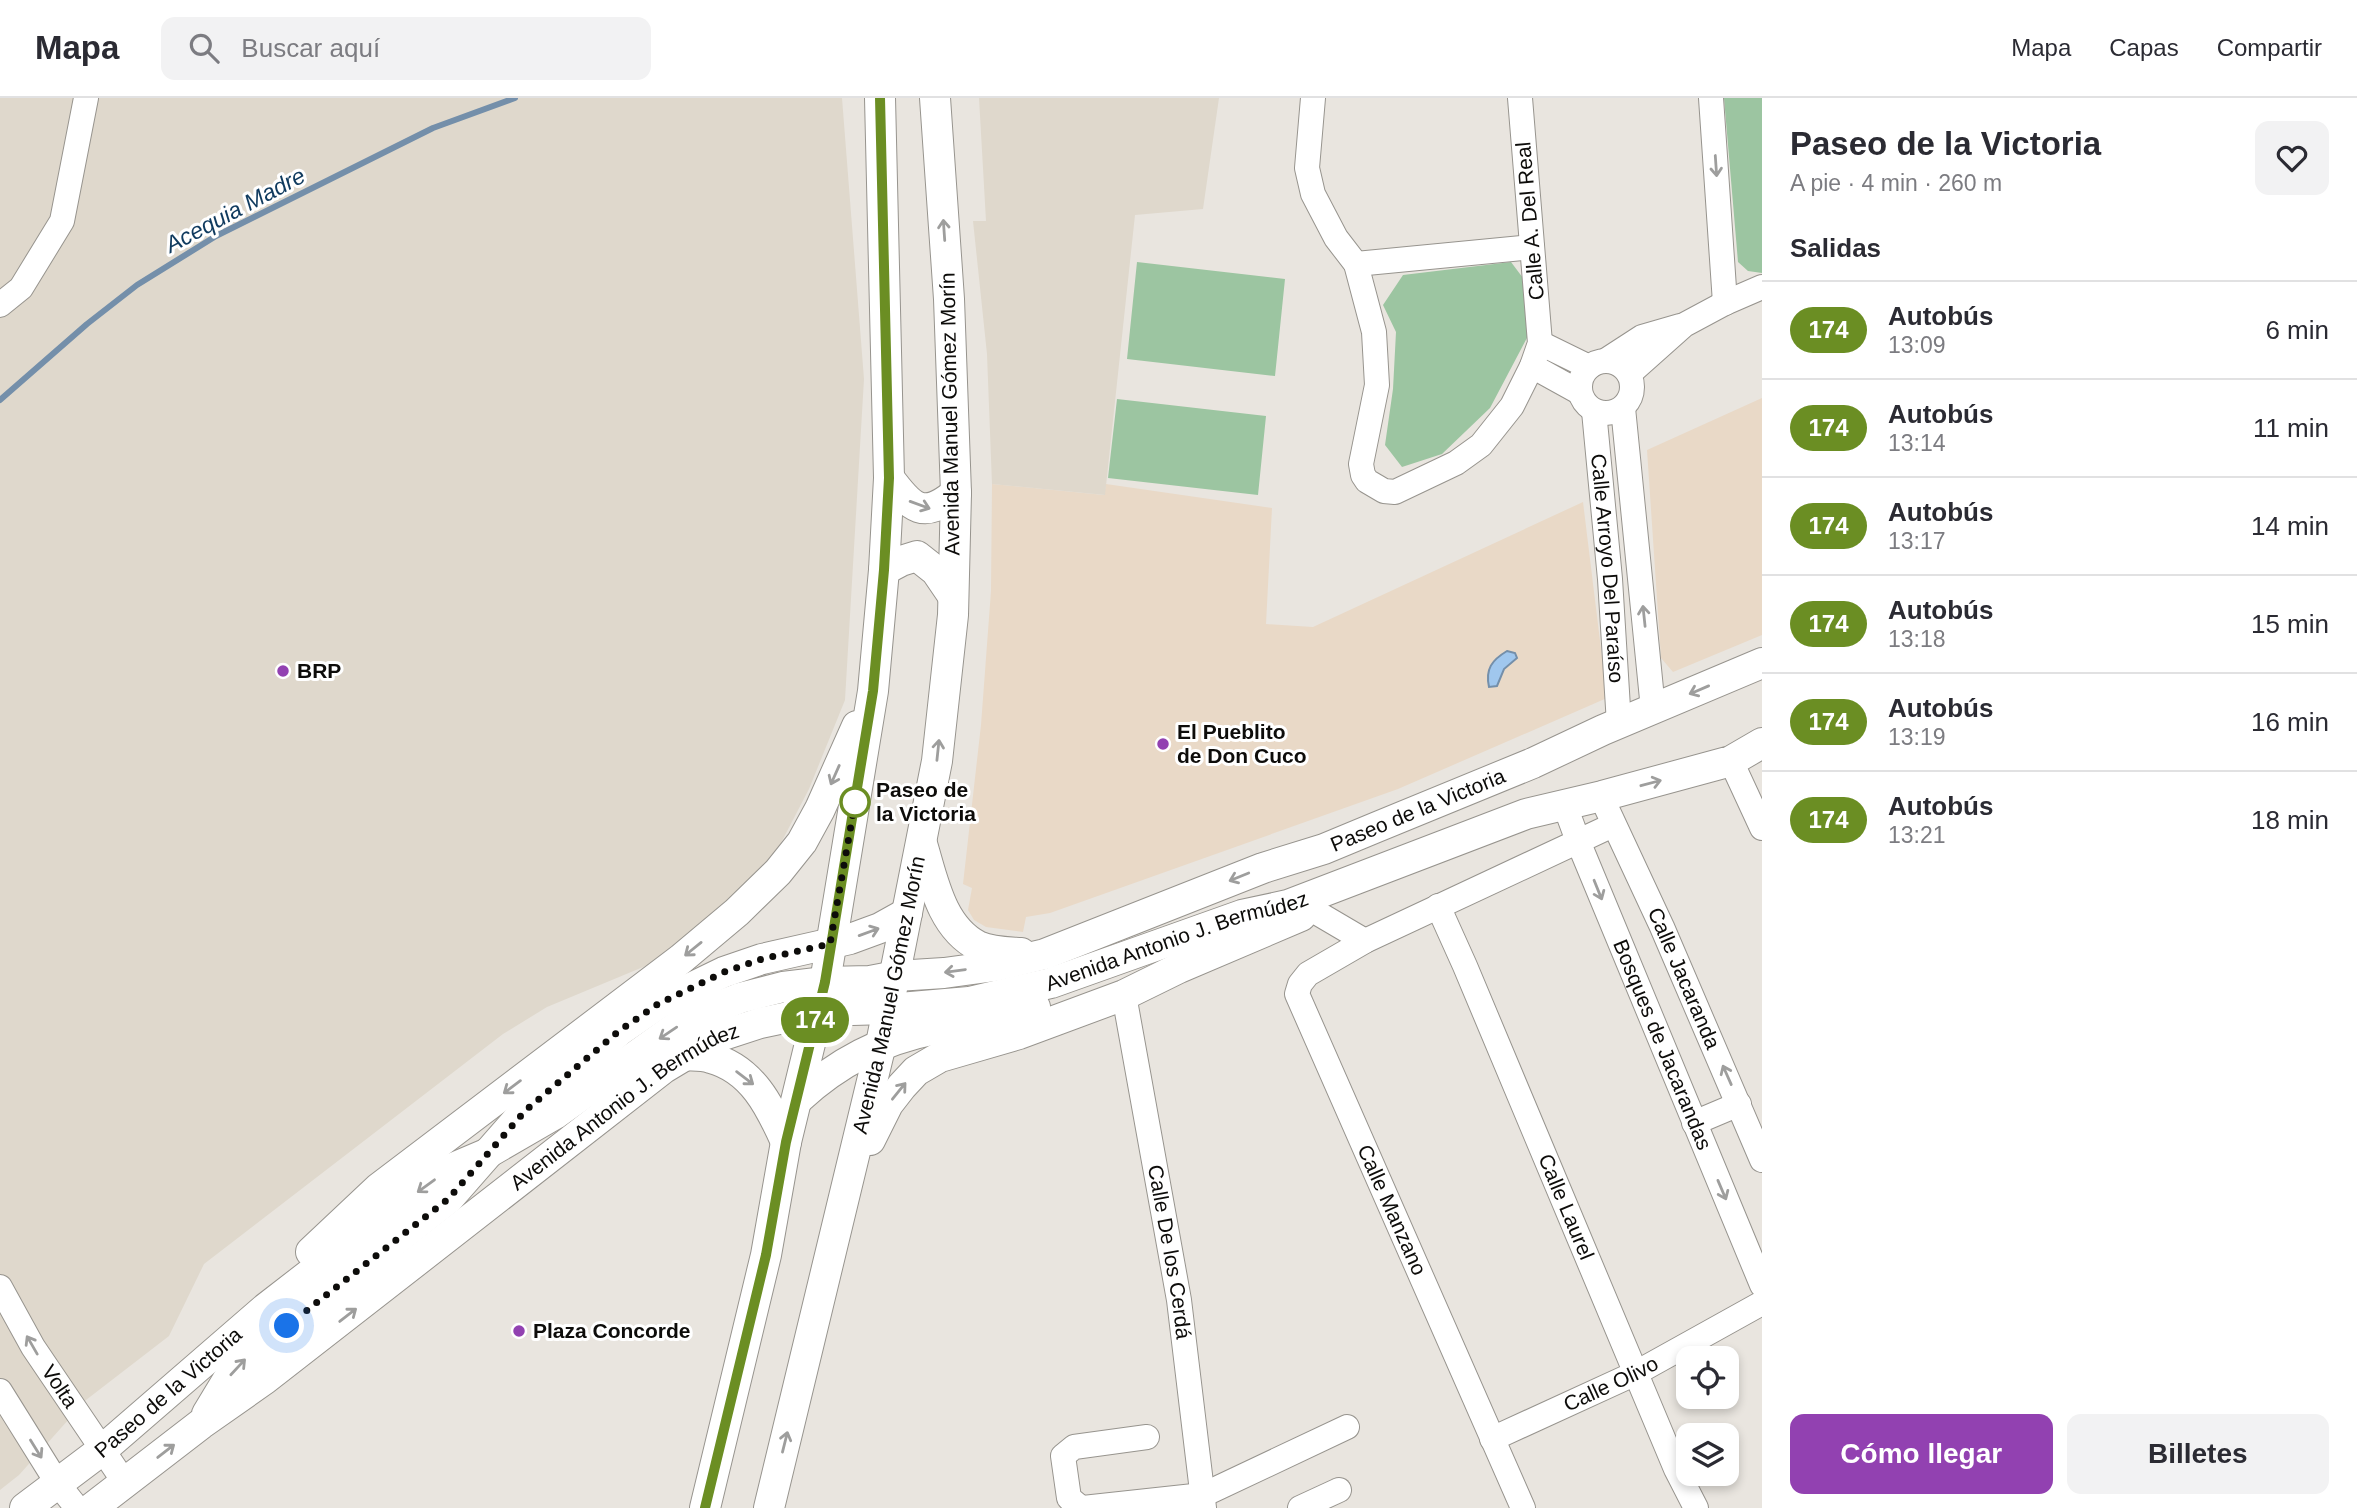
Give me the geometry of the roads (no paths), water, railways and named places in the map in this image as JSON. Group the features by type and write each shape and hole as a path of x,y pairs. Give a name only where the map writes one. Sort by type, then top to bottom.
{"main road":[{"path":"705,1508 766,1255 786,1142 825,982 873,691 889,478 880,98"},
{"name":"Avenida Manuel Gómez Morín","path":"769,1508 881,1044 937,761 953,596 956,493 949,299 935,98"},
{"path":"889,478 903,497 917,507 931,509 942,505 956,493"},
{"path":"884,570 917,556 936,571 953,596"},
{"name":"Paseo de la Victoria","path":"25,1508 102,1450 266,1308 446,1171 486,1154 555,1114 672,1030 705,1012 740,998 783,987 944,973 995,966 1045,954 1263,868 1324,849 1533,763 1619,723 1762,663"},
{"path":"266,1308 306,1256 379,1188 681,958 737,912 778,872 802,842 820,809 873,691"},
{"path":"1731,761 1762,743"},
{"name":"Avenida Antonio J. Bermúdez","path":"92,1508 201,1424 265,1380 683,1055 714,1038 737,1029 817,1012 969,1002 1051,983 1242,915 1288,905 1526,814 1731,761"},
{"path":"845,1194 888,1104 916,1071 940,1057 1019,1034 1124,995 1179,968 1314,911 1446,864 1474,848 1491,828"},
{"path":"921,843 941,904 951,922 963,935 979,946 996,951 1045,954"},
{"path":"798,1099 821,1077 881,1044 1023,1011 1090,989 1159,960 1242,915 1277,880 1324,849"},
{"path":"201,1424 233,1371 248,1356 448,1199 526,1110 619,1031 658,1004 724,972 762,959 830,944 880,928 907,913"},
{"path":"683,1055 710,1058 730,1066 754,1084 769,1103 786,1142"}],"street":[{"path":"0,305 21,288 62,221 86,98"},
{"path":"1313,98 1307,168 1310,181 1324,218 1356,264 1374,332 1377,385 1361,464 1363,475 1375,488 1395,492 1456,463 1481,445 1512,407 1536,355"},
{"name":"Calle A. Del Real","path":"1520,98 1532,247 1536,355"},
{"path":"1711,98 1725,303"},
{"path":"1356,264 1532,247"},
{"path":"1587,402 1579,383 1597,364 1642,337 1684,325 1762,287"},
{"path":"1629,374 1684,325"},
{"path":"1536,355 1597,364 1615,362 1629,374 1632,392 1623,408 1615,413 1605,414 1587,402 1536,355"},
{"name":"Calle Arroyo Del Paraíso","path":"1587,402 1610,579 1619,723"},
{"name":"Calle Arroyo Del Paraíso","path":"1623,408 1653,709"},
{"path":"1731,761 1762,828"},
{"name":"Calle Jacaranda","path":"1602,796 1740,1104 1762,1160"},
{"name":"Bosques de Jacarandas","path":"1564,803 1762,1285"},
{"name":"Calle Manzano","path":"1522,1508 1297,994 1300,984 1308,974 1365,941 1613,825"},
{"name":"Calle Laurel","path":"1438,906 1676,1469 1696,1508"},
{"path":"1314,911 1365,941"},
{"name":"Calle De los Cerdá","path":"1124,995 1179,1300 1203,1502"},
{"path":"1694,1123 1740,1104"},
{"name":"Volta","path":"0,1287 33,1347 125,1483"},
{"name":"Calle Olivo","path":"1493,1439 1636,1373 1762,1303"},
{"path":"0,1391 58,1484 77,1508"},
{"path":"1147,1437 1074,1447 1063,1456 1069,1498 1082,1508 1203,1502 1346,1427"},
{"path":"1300,1508 1339,1490"}],"water":[{"path":"1507,651 1515,653 1517,658 1504,669 1497,686 1489,687 1488,675 1491,666"}],"waterway":[{"name":"Acequia Madre","path":"0,400 87,324 137,285 216,236 433,128 515,98"}],"place":[{"name":"BRP","path":"283,671"},
{"name":"El Pueblito de Don Cuco","path":"1163,744"},
{"name":"Paseo de la Victoria","path":"855,802"},
{"name":"Plaza Concorde","path":"519,1331"}]}
